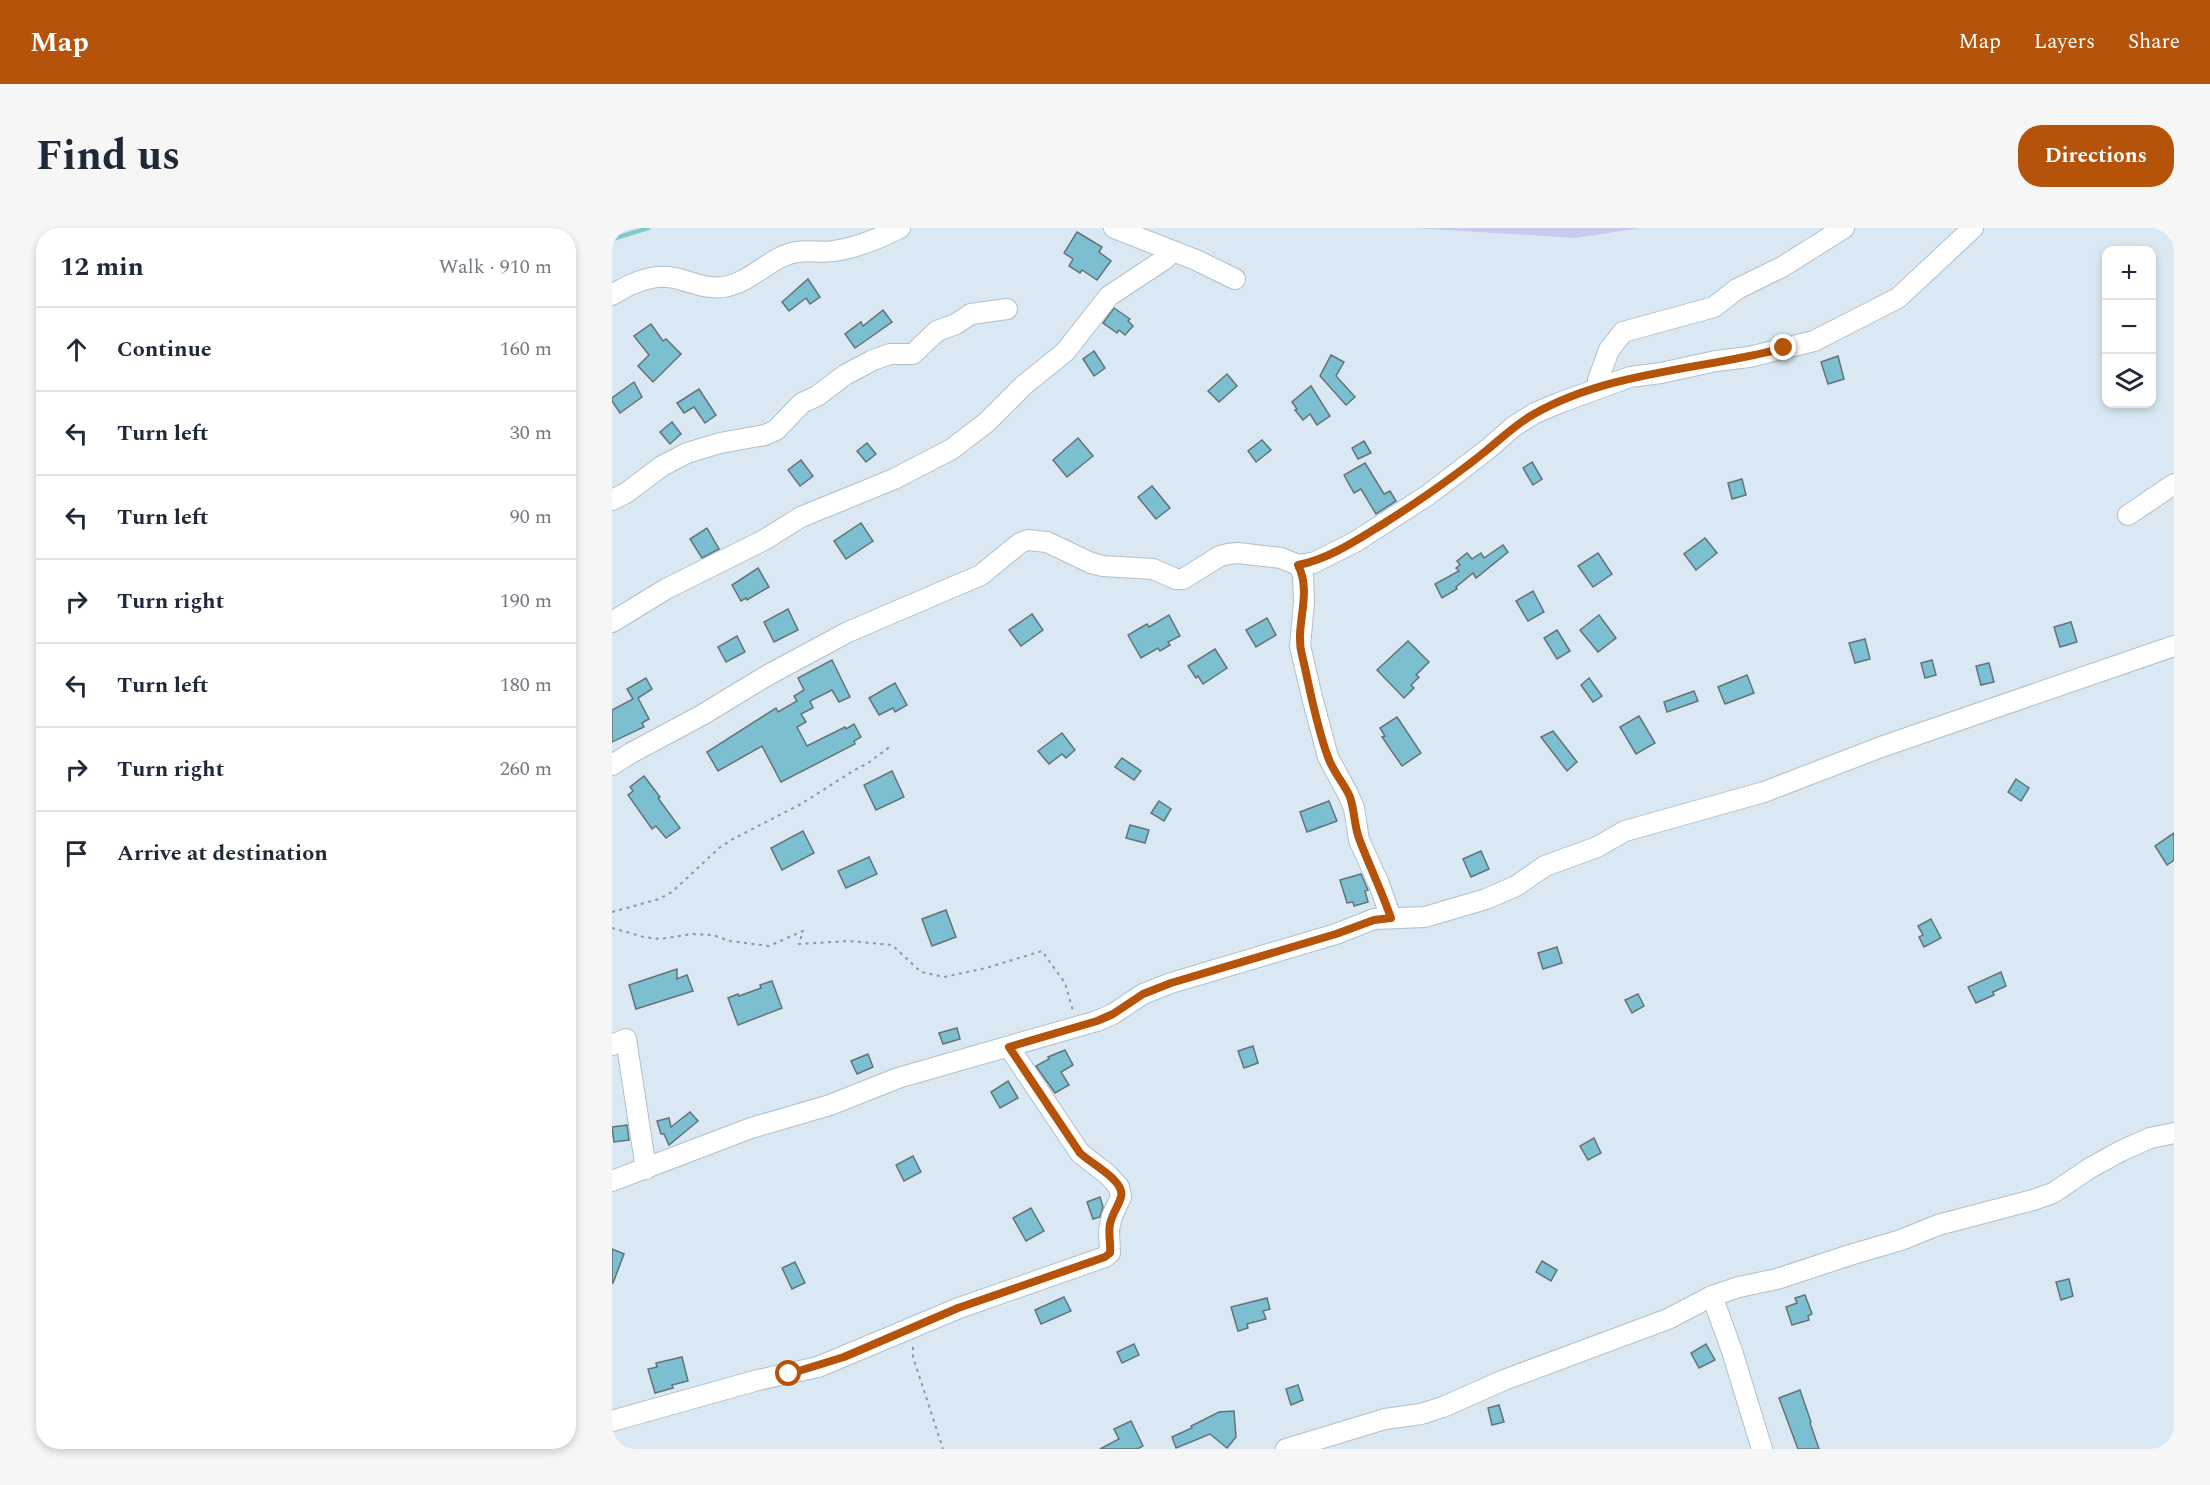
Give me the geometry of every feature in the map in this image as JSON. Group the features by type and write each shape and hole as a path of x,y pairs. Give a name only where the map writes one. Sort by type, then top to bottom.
{"street":[{"path":"612,295 647,279 668,277 720,288 736,285 750,279 767,266 797,252 836,251 900,228"},
{"path":"1114,228 1235,279"},
{"path":"1598,388 1598,380 1609,350 1623,332 1713,307 1737,289 1782,267 1844,228"},
{"path":"612,765 768,675 848,632 981,575 1020,543 1028,540 1047,542 1091,563 1103,566 1154,569 1176,579 1183,579 1220,556 1228,554 1281,558 1298,565 1313,562 1355,542 1428,495 1488,450 1513,427 1535,413 1630,377 1749,357 1814,342 1898,298 1974,228"},
{"path":"612,622 666,589 764,540 818,508 827,508 894,479 952,449 987,422 1018,391 1065,352 1109,296 1165,259 1173,251"},
{"path":"612,500 626,493 662,466 687,453 720,443 765,435 776,430 802,404 845,375 873,360 890,354 913,354 937,331 956,324 971,314 1007,309"},
{"path":"2128,514 2174,484"},
{"path":"1298,565 1303,574 1304,585 1300,646 1314,706 1328,757 1354,808 1359,840 1379,884 1391,918"},
{"path":"612,1181 751,1128 830,1105 898,1078 1009,1047 1113,1014 1143,994 1171,983 1336,934 1374,920 1425,917 1486,899 1516,886 1545,866 1597,847 1625,831 1764,792 1881,747 2174,646"},
{"path":"612,1045 627,1039 646,1169"},
{"path":"612,1421 758,1380 818,1367 958,1308 1105,1257 1110,1253 1109,1230 1112,1216 1121,1197 1119,1187 1104,1171 1080,1153 1009,1047"},
{"path":"1286,1449 1385,1419 1421,1414 1443,1407 1504,1380 1668,1319 1712,1296 1739,1287 1777,1279 1901,1240 1938,1225 2053,1193 2090,1168 2121,1151 2150,1138 2174,1133"},
{"path":"1712,1296 1732,1351 1762,1449"}],"path":[{"path":"612,912 659,899 672,892 719,848 801,804 868,764 891,746"},
{"path":"612,928 660,939 692,934 713,935 748,944 769,946 803,931 799,944 849,941 892,945 921,972 944,977 986,968 1042,951 1065,983 1077,1025"},
{"path":"911,1329 914,1357 943,1449"}],"shaded area":[{"path":"1415,228 1641,228 1576,238"}],"building":[{"path":"1077,232 1102,247 1099,252 1111,261 1097,280 1082,270 1080,273 1069,266 1073,259 1064,253"},
{"path":"808,279 820,297 810,304 806,298 789,311 782,302"},
{"path":"1114,308 1130,319 1128,321 1133,326 1125,335 1119,330 1117,333 1103,323"},
{"path":"883,310 892,322 855,348 845,334 861,322 863,326"},
{"path":"651,324 663,341 666,339 681,354 653,382 638,366 649,355 634,336"},
{"path":"1094,351 1105,368 1094,376 1083,359"},
{"path":"1331,355 1344,362 1336,376 1355,397 1346,405 1320,376"},
{"path":"1838,356 1844,379 1828,384 1821,362"},
{"path":"1227,374 1237,386 1219,402 1208,391"},
{"path":"634,382 642,397 620,413 612,398"},
{"path":"1311,386 1330,416 1317,425 1310,414 1303,420 1292,402"},
{"path":"699,389 716,415 705,423 694,407 684,413 677,403"},
{"path":"672,422 681,434 670,444 660,432"},
{"path":"1078,438 1093,456 1067,477 1053,460"},
{"path":"1262,440 1271,450 1256,462 1248,451"},
{"path":"1364,441 1371,453 1358,459 1352,448"},
{"path":"867,443 876,454 866,462 857,451"},
{"path":"801,460 813,476 800,486 788,470"},
{"path":"1532,462 1542,479 1533,485 1523,468"},
{"path":"1365,463 1384,494 1390,491 1396,501 1376,514 1361,489 1354,493 1344,475"},
{"path":"1742,479 1746,495 1732,499 1728,483"},
{"path":"1152,486 1170,508 1156,519 1138,497"},
{"path":"861,523 873,541 846,559 834,541"},
{"path":"707,528 719,549 702,558 690,539"},
{"path":"1705,538 1717,553 1696,570 1684,554"},
{"path":"1503,545 1508,552 1476,578 1473,573 1456,587 1457,589 1442,598 1435,584 1459,571 1456,568 1460,565 1457,561 1467,553 1472,559 1481,553 1484,558"},
{"path":"1598,553 1612,574 1593,587 1578,566"},
{"path":"758,568 769,587 741,601 732,585"},
{"path":"1533,591 1544,612 1528,621 1516,601"},
{"path":"788,609 798,630 774,642 764,622"},
{"path":"1032,614 1043,630 1021,646 1009,630"},
{"path":"1169,615 1180,636 1168,642 1170,645 1160,651 1158,648 1141,658 1128,635 1147,624 1149,627"},
{"path":"1599,615 1616,638 1598,652 1580,630"},
{"path":"1267,618 1276,635 1256,647 1246,630"},
{"path":"2071,622 2077,642 2060,647 2054,627"},
{"path":"1557,630 1570,651 1557,659 1544,638"},
{"path":"737,636 745,652 726,662 718,647"},
{"path":"1865,639 1870,659 1855,663 1849,643"},
{"path":"1408,641 1429,662 1416,675 1419,677 1411,685 1414,688 1404,698 1377,670"},
{"path":"1215,649 1227,668 1203,684 1188,666"},
{"path":"832,660 850,697 839,702 832,690 810,701 813,708 801,714 806,722 797,727 807,746 854,724 861,737 854,741 855,744 781,782 762,746 718,771 707,752 776,708 778,712 797,701 794,696 804,690 798,678"},
{"path":"1932,660 1936,675 1925,678 1921,663"},
{"path":"1989,663 1994,682 1981,685 1976,666"},
{"path":"1747,675 1754,693 1725,704 1718,687"},
{"path":"646,678 652,689 638,698 649,719 642,723 644,727 612,742 612,710 633,699 627,689"},
{"path":"1589,678 1602,696 1593,702 1581,685"},
{"path":"895,683 907,705 895,712 893,708 879,715 869,698"},
{"path":"1694,691 1698,701 1667,712 1664,702"},
{"path":"1639,716 1655,743 1636,754 1620,727"},
{"path":"1397,717 1421,753 1402,766 1382,737 1385,736 1380,728"},
{"path":"1553,731 1577,762 1567,771 1541,737"},
{"path":"1062,733 1075,750 1066,758 1062,754 1049,764 1038,751"},
{"path":"1122,758 1141,771 1134,780 1115,767"},
{"path":"892,771 904,797 876,810 864,785"},
{"path":"644,776 680,828 666,838 656,826 652,829 628,795 633,791 630,787"},
{"path":"2016,779 2029,788 2021,801 2008,792"},
{"path":"1159,801 1171,809 1164,821 1151,813"},
{"path":"1329,801 1337,821 1307,832 1300,812"},
{"path":"1130,825 1149,830 1145,843 1126,838"},
{"path":"803,831 814,853 782,870 771,848"},
{"path":"2174,833 2174,860 2167,865 2155,846"},
{"path":"1481,851 1489,869 1471,877 1463,859"},
{"path":"869,857 877,874 846,888 838,871"},
{"path":"1361,874 1368,890 1365,891 1368,902 1354,906 1353,902 1347,903 1340,880"},
{"path":"946,910 956,937 932,946 922,919"},
{"path":"1931,919 1941,938 1924,947 1919,937 1923,935 1918,926"},
{"path":"1557,947 1562,963 1543,969 1538,953"},
{"path":"677,969 677,979 687,975 693,991 636,1009 629,985"},
{"path":"2001,972 2006,986 1993,992 1994,995 1976,1003 1968,987"},
{"path":"772,981 782,1008 738,1025 728,998 761,988 760,985"},
{"path":"1638,994 1644,1006 1632,1013 1625,1000"},
{"path":"957,1028 960,1039 943,1044 939,1033"},
{"path":"1253,1046 1258,1063 1244,1068 1238,1051"},
{"path":"1065,1050 1073,1065 1061,1072 1069,1085 1055,1093 1036,1066 1049,1059 1048,1057"},
{"path":"868,1054 873,1067 857,1074 851,1061"},
{"path":"1008,1081 1018,1098 1000,1108 991,1092"},
{"path":"690,1112 698,1121 669,1145 664,1134 661,1134 657,1121 669,1118 671,1127"},
{"path":"627,1125 629,1140 614,1142 612,1127"},
{"path":"1594,1138 1601,1153 1588,1160 1580,1146"},
{"path":"913,1156 921,1172 904,1181 896,1165"},
{"path":"1100,1197 1103,1207 1100,1217 1093,1219 1087,1202"},
{"path":"1031,1208 1044,1231 1026,1241 1013,1218"},
{"path":"612,1249 624,1254 613,1283 612,1283"},
{"path":"1542,1261 1557,1270 1551,1281 1536,1272"},
{"path":"795,1262 805,1283 792,1289 782,1268"},
{"path":"2069,1279 2073,1296 2061,1300 2056,1282"},
{"path":"1805,1295 1812,1314 1808,1316 1809,1320 1792,1325 1786,1307 1797,1303 1795,1298"},
{"path":"1064,1297 1071,1311 1041,1324 1035,1310"},
{"path":"1267,1298 1270,1309 1263,1311 1266,1319 1247,1324 1248,1328 1238,1331 1231,1307"},
{"path":"1134,1344 1139,1355 1122,1363 1117,1352"},
{"path":"1706,1344 1715,1360 1699,1368 1691,1353"},
{"path":"682,1357 688,1381 655,1393 648,1369 657,1367 656,1363"},
{"path":"1298,1385 1303,1400 1291,1405 1286,1389"},
{"path":"1800,1390 1819,1449 1798,1449 1779,1398"},
{"path":"1499,1405 1504,1422 1492,1425 1488,1408"},
{"path":"1234,1411 1236,1437 1227,1448 1210,1434 1176,1448 1172,1437 1219,1412"},
{"path":"1131,1421 1143,1446 1137,1449 1100,1449 1119,1439 1114,1429"}],"waterway":[{"path":"612,239 648,228"}],"route":[{"path":"789,1374 818,1367 958,1308 1105,1257 1110,1253 1109,1230 1112,1216 1121,1197 1119,1187 1104,1171 1080,1153 1009,1047 1060,1030 1097,1021 1113,1014 1143,994 1171,983 1336,934 1374,920 1391,918 1379,884 1359,840 1354,808 1340,778 1332,767 1319,725 1300,646 1304,585 1303,574 1298,565 1313,562 1355,542 1428,495 1488,450 1513,427 1535,413 1630,377 1749,357 1784,348"}]}
